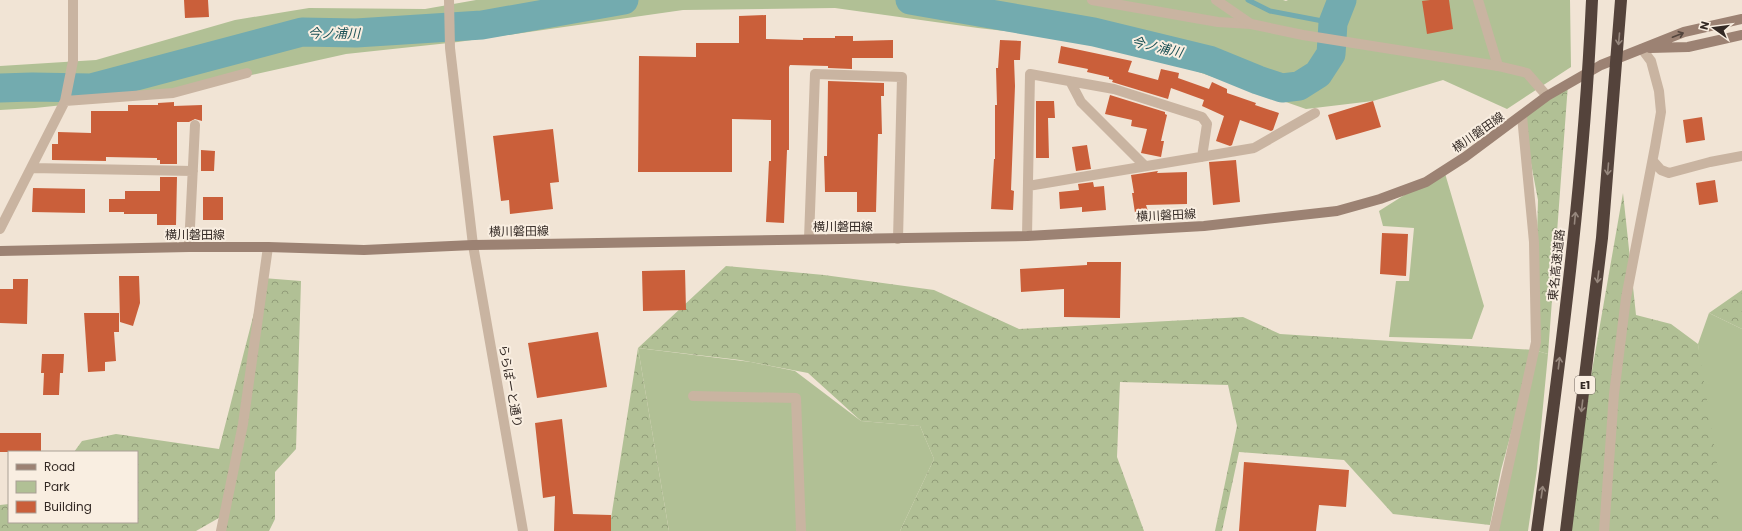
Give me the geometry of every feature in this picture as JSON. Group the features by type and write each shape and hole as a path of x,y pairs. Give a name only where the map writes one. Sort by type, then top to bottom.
{"highway":[{"name":"東名高速道路","path":"1537,531 1572,256 1590,47 1590,0"},
{"name":"E1","path":"1566,531 1602,238 1621,0"}],"main road":[{"name":"横川磐田線","path":"0,251 189,247 268,247 364,250 473,245 1027,236 1204,226 1337,211 1380,199 1426,182 1465,157 1548,96 1601,65 1684,32 1742,19"},
{"name":"横川磐田線","path":"1642,49 1688,47 1742,35"}],"street":[{"path":"0,229 65,101 73,61 73,0"},
{"name":"ららぽーと通り","path":"449,0 450,48 473,245 523,531"},
{"path":"1092,0 1218,22 1251,24 1303,35 1498,66 1527,73 1548,96"},
{"path":"1216,0 1251,24"},
{"path":"1478,0 1498,66"},
{"path":"1604,531 1614,394 1626,298 1653,161 1660,112 1659,91 1651,61 1642,49"},
{"path":"65,101 172,93 247,73"},
{"path":"809,240 815,74 902,76 898,239"},
{"path":"1027,236 1030,74 1114,89 1202,117 1207,124 1202,157"},
{"path":"1070,81 1081,102 1145,166"},
{"path":"1028,186 1254,148 1315,113"},
{"path":"1494,531 1536,342 1534,242 1522,116"},
{"path":"189,247 195,125"},
{"path":"1653,161 1661,170 1669,173 1710,162 1742,156"},
{"path":"31,168 193,171"},
{"path":"221,531 243,424 268,247"},
{"path":"693,396 796,398 801,531"}],"green space":[{"path":"476,0 1570,0 1571,67 1507,109 1443,80 1373,101 1306,109 1117,44 978,28 835,8 683,10 458,42 346,54 167,94 35,108 0,110 0,66 96,60 235,20 309,8 425,9"},
{"path":"1568,84 1548,354 1534,350 1538,200 1522,116"},
{"path":"1444,170 1484,306 1472,339 1389,337 1396,281 1409,281 1414,228 1383,226 1379,211"},
{"path":"1623,193 1636,315 1671,324 1698,344 1720,482 1720,531 1564,531"},
{"path":"726,266 824,275 934,290 1019,329 1243,317 1280,334 1534,350 1501,470 1490,525 1393,514 1344,460 1239,452 1222,531 1215,531 1237,426 1228,385 1120,382 1117,457 1144,531 900,531 934,459 920,426 861,421 808,373 740,360 638,348"},
{"path":"263,278 301,281 296,449 275,472 275,519 269,531 221,531 224,515 196,531 0,531 0,505 8,504 8,523 138,523 138,451 75,451 82,441 116,434 219,449"},
{"path":"1742,290 1742,329 1709,313"},
{"path":"1709,313 1742,329 1742,531 1717,531 1698,344"},
{"path":"638,348 751,362 795,371 861,421 920,426 934,459 900,531 669,531"},
{"path":"638,348 669,531 609,531"},
{"path":"1534,350 1548,354 1537,469 1528,531 1496,531"}],"building":[{"path":"184,0 208,0 209,17 185,18"},
{"path":"1449,0 1453,29 1427,34 1422,1"},
{"path":"766,15 766,39 803,40 803,38 835,38 835,36 853,36 853,41 893,40 893,58 852,58 852,69 828,68 828,66 790,65 789,150 787,150 784,223 766,222 769,161 771,161 771,120 732,119 732,172 638,172 639,56 696,57 696,43 739,43 739,16"},
{"path":"1000,40 1021,41 1020,60 1014,60 1015,86 1011,190 1014,191 1013,210 991,209 995,159 995,105 997,105 996,68 998,68"},
{"path":"1061,46 1132,61 1128,72 1158,80 1161,69 1179,73 1178,78 1209,89 1212,82 1227,89 1227,93 1279,113 1273,130 1271,131 1240,120 1232,145 1230,146 1216,141 1224,116 1202,106 1204,100 1171,88 1168,99 1112,82 1113,80 1109,79 1109,77 1087,72 1088,69 1058,63"},
{"path":"828,81 884,83 884,96 881,96 882,134 878,134 876,212 857,212 857,192 825,192 824,156 827,156"},
{"path":"1110,95 1165,112 1167,115 1161,141 1164,141 1161,157 1141,153 1147,129 1131,126 1132,120 1105,114"},
{"path":"1036,101 1054,101 1055,118 1048,118 1049,158 1036,158"},
{"path":"1373,101 1381,127 1336,140 1328,115"},
{"path":"174,102 174,106 202,105 202,121 195,119 189,122 177,122 177,164 160,164 160,160 157,160 157,158 106,157 106,161 52,160 52,144 58,144 58,132 91,133 91,111 128,111 128,105 158,105 158,103"},
{"path":"1702,117 1705,140 1686,143 1683,120"},
{"path":"553,129 559,182 550,183 553,209 510,214 509,200 501,201 493,136"},
{"path":"1087,145 1091,169 1076,171 1072,147"},
{"path":"201,150 215,151 214,171 201,171"},
{"path":"1236,160 1240,202 1213,205 1209,162"},
{"path":"1158,171 1157,173 1187,172 1187,204 1146,205 1148,211 1135,213 1131,175"},
{"path":"160,177 177,177 176,225 157,225 157,214 124,214 124,212 109,212 109,199 125,199 125,191 160,191"},
{"path":"1715,180 1718,202 1699,205 1696,183"},
{"path":"1093,182 1094,187 1104,186 1106,210 1082,212 1082,207 1060,209 1059,192 1079,190 1078,184"},
{"path":"33,188 85,189 85,213 32,212"},
{"path":"203,197 223,197 223,220 203,220"},
{"path":"1382,233 1408,234 1406,276 1380,274"},
{"path":"1087,262 1121,262 1120,318 1064,317 1064,289 1021,292 1020,269 1087,265"},
{"path":"685,270 686,310 643,311 642,271"},
{"path":"119,276 139,276 140,303 133,326 120,322"},
{"path":"13,279 28,279 27,324 0,323 0,289 13,289"},
{"path":"84,313 119,313 119,332 114,332 116,361 105,362 105,371 88,372"},
{"path":"598,332 607,387 537,398 528,343"},
{"path":"42,354 64,354 63,373 60,373 59,395 43,395 44,373 41,373"},
{"path":"562,419 573,514 611,515 611,531 554,531 555,496 543,498 535,423"},
{"path":"0,433 41,433 41,451 0,452"},
{"path":"1244,462 1349,470 1346,507 1319,505 1316,531 1239,531"}],"waterway":[{"name":"今ノ浦川","path":"0,88 91,88 302,32 356,33 482,25 624,0"},
{"name":"今ノ浦川","path":"910,0 1094,32 1209,60 1282,88 1299,86 1318,74 1331,54 1333,23 1342,0"},
{"path":"1248,0 1270,11 1333,23"}]}
